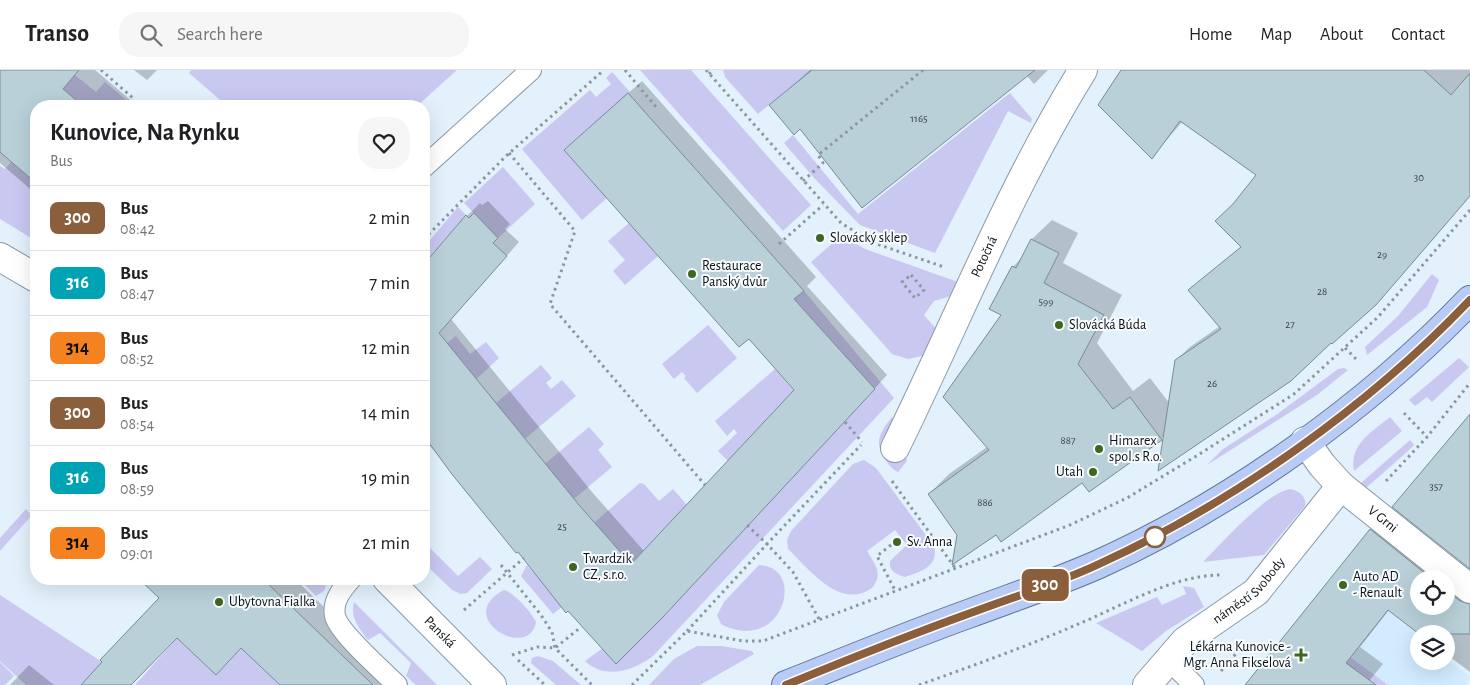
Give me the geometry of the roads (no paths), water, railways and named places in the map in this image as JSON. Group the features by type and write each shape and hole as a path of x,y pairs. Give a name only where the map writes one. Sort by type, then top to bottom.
{"main road":[{"path":"786,685 869,651 1080,572 1115,557 1194,515 1305,441 1407,360 1470,300"}],"street":[{"name":"Potočná","path":"896,448 1034,158 1083,70"},
{"path":"0,256 30,274"},
{"name":"V Grni","path":"1305,441 1322,465 1341,486 1470,589"},
{"name":"náměstí Svobody","path":"1147,685 1185,641 1246,600 1265,581 1341,486"},
{"name":"Panská","path":"393,585 492,685"}],"lane":[{"path":"430,162 531,70"},
{"path":"347,585 336,602 335,618 346,634 397,685"},
{"path":"1168,660 1194,685"}],"place":[{"name":"Slovácký sklep","path":"820,238"},
{"name":"Restaurace Panský dvůr","path":"692,274"},
{"name":"Slovácká Búda","path":"1059,325"},
{"name":"Himarex spol.s R.o.","path":"1099,449"},
{"name":"Utah","path":"1093,472"},
{"name":"Sv. Anna","path":"897,542"},
{"name":"Twardzik CZ, s.r.o.","path":"573,567"},
{"name":"Auto AD - Renault","path":"1343,585"},
{"name":"Ubytovna Fialka","path":"219,602"},
{"name":"Lékárna Kunovice - Mgr. Anna Fikselová","path":"1301,655"}]}
